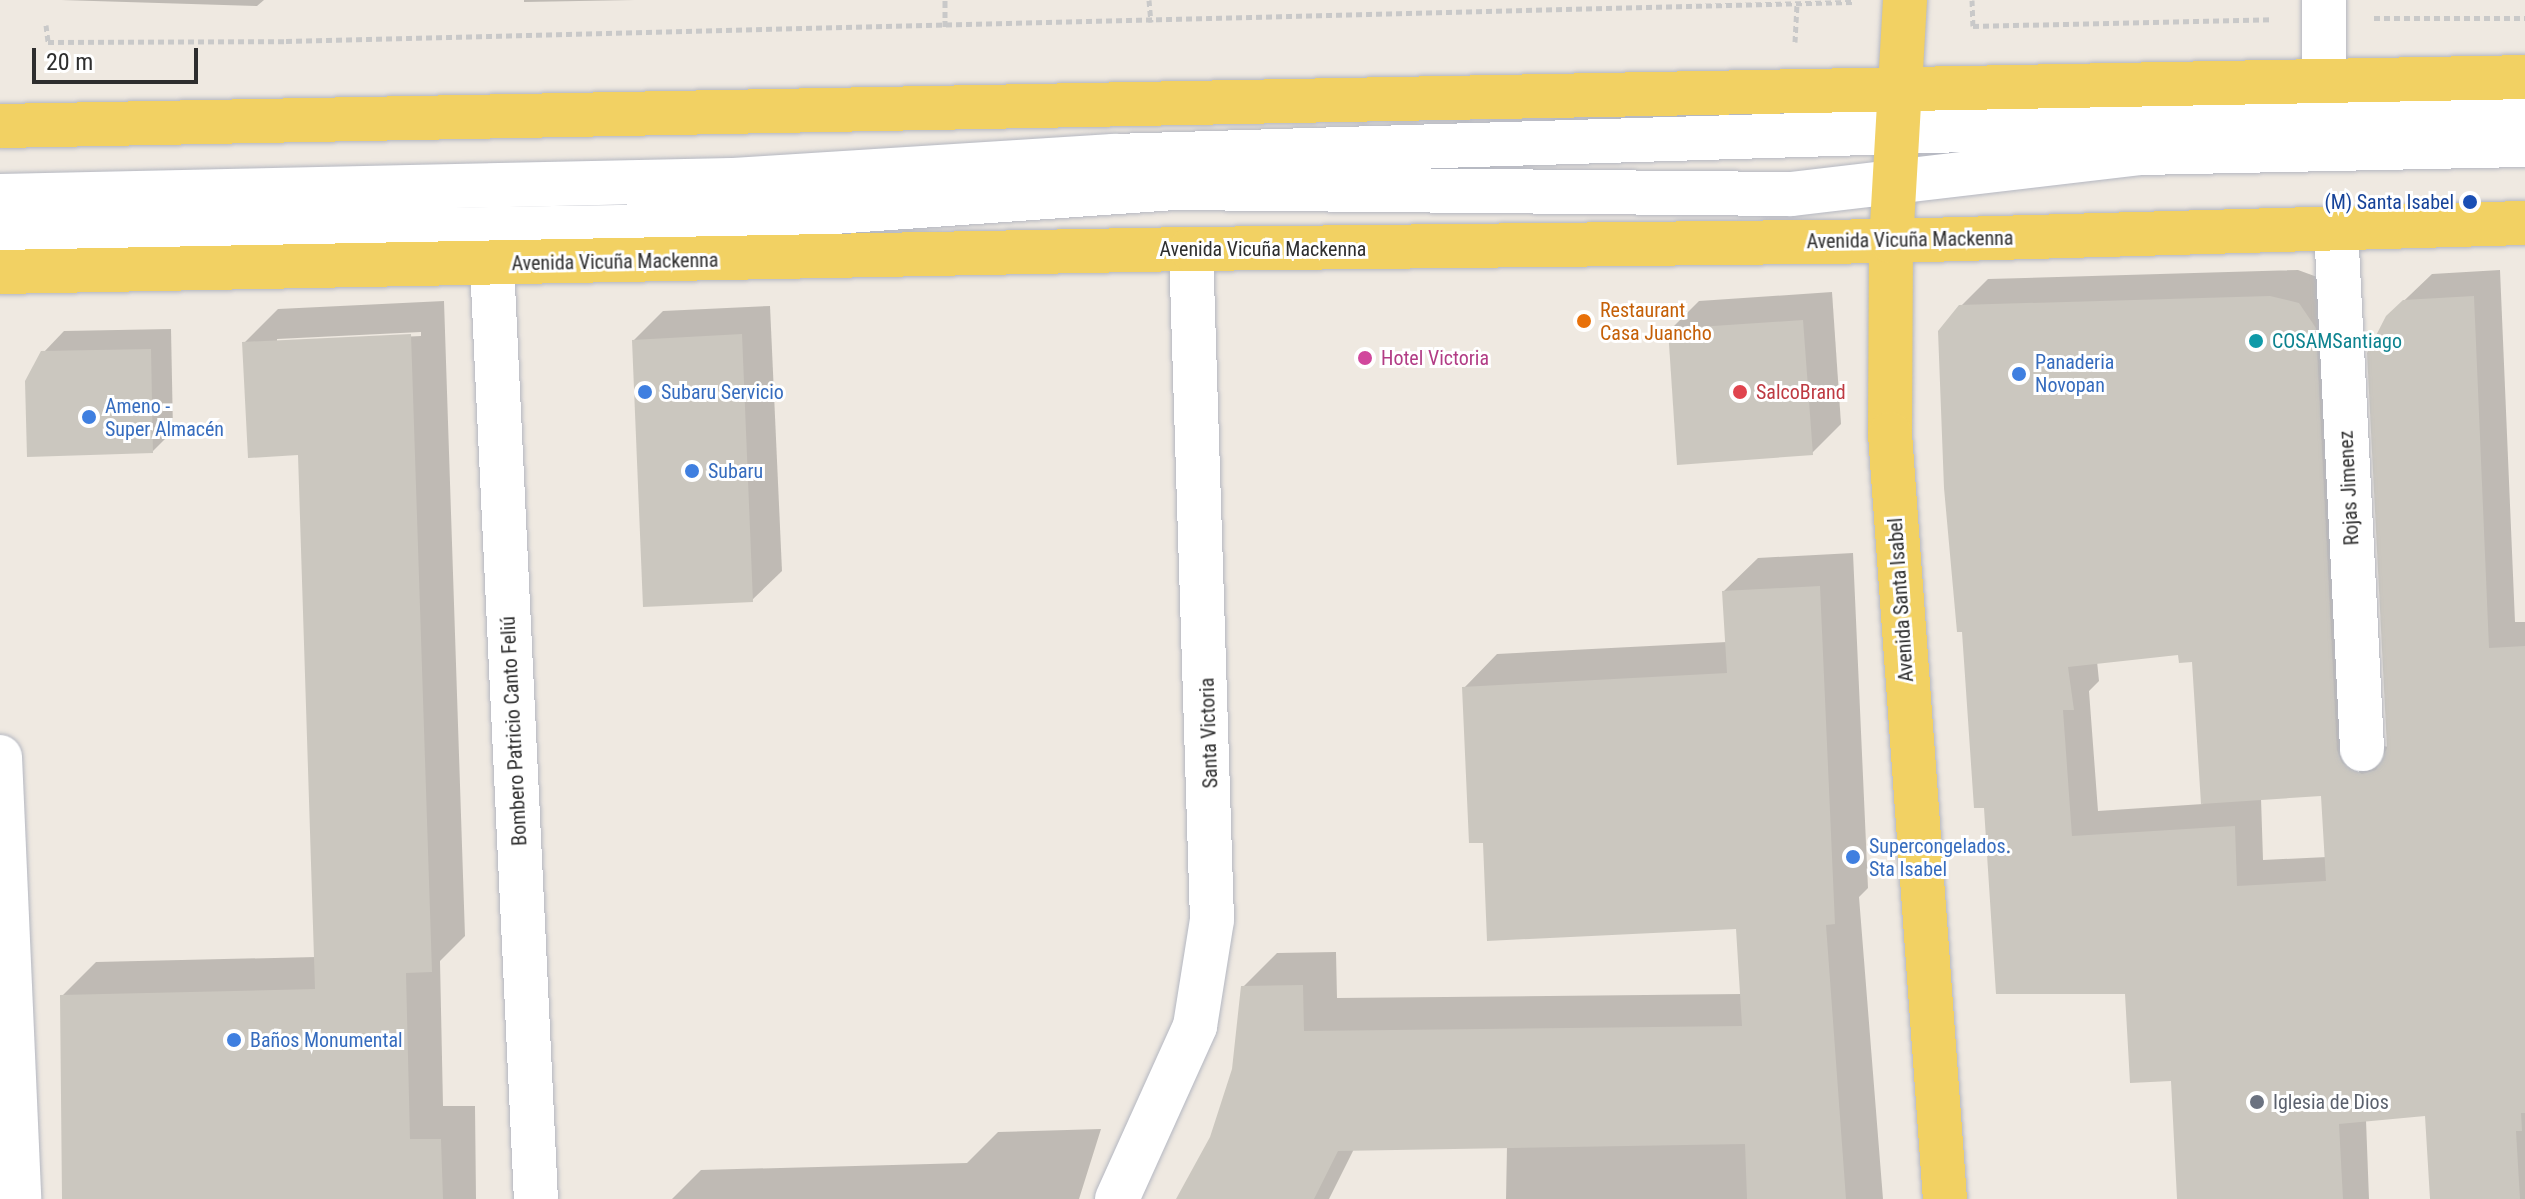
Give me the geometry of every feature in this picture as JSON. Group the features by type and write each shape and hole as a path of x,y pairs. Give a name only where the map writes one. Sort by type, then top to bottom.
{"main road":[{"name":"Avenida Santa Isabel","path":"1905,0 1891,241 1890,434 1945,1199"},
{"path":"0,126 2525,77"},
{"name":"Avenida Vicuña Mackenna","path":"0,272 1191,249 1891,241 2525,223"}],"street":[{"path":"2307,9 2324,80"},
{"path":"0,196 732,180 1114,156 1896,135 2167,120 2525,113"},
{"path":"0,236 621,227 1174,188 1749,195 1894,183 2141,153 2525,145"},
{"name":"Rojas Jimenez","path":"2336,228 2362,749"},
{"name":"Santa Victoria","path":"1117,1199 1195,1026 1212,920 1191,249"},
{"name":"Bombero Patricio Canto Feliú","path":"492,264 536,1199"},
{"path":"0,757 19,1199"}],"path":[{"path":"945,0 945,27"},
{"path":"1149,0 1151,22"},
{"path":"46,25 48,42 945,27 1905,0"},
{"path":"1972,0 1973,26 2307,9"},
{"path":"2363,18 2525,18"}],"building":[{"path":"2270,296 2299,303 2316,328 2337,750 2342,763 2362,774 2376,770 2387,748 2367,353 2386,316 2403,300 2474,296 2489,648 2525,646 2525,1113 2521,1113 2522,1131 2516,1131 2520,1199 2430,1199 2425,1116 2339,1124 2343,1199 2177,1199 2171,1081 2130,1083 2125,994 1996,994 1984,808 1974,808 1962,632 1957,632 1944,488 1938,331 1959,305","holes":["2178,655 2179,663 2192,662 2201,804 2321,796 2326,881 2237,886 2235,826 2072,836 2063,710 2074,710 2068,667"]},
{"name":"SalcoBrand","path":"1803,320 1813,455 1677,465 1668,329"},
{"path":"411,334 432,972 406,973 410,1139 441,1139 443,1199 62,1199 60,995 315,989 298,455 248,458 242,342"},
{"name":"Subaru","path":"742,334 753,602 643,607 632,340"},
{"name":"Ameno - Super Almacén","path":"151,349 153,453 27,457 25,381 41,351"},
{"path":"1820,586 1835,924 1826,925 1846,1199 1747,1199 1745,1144 1338,1151 1314,1199 1176,1199 1210,1137 1232,1069 1241,986 1303,985 1304,1031 1742,1026 1736,929 1487,941 1483,843 1469,843 1462,687 1727,673 1722,591"}],"place":[{"name":"(M) Santa Isabel","path":"2470,202"},
{"name":"Restaurant Casa Juancho","path":"1584,321"},
{"name":"COSAMSantiago","path":"2256,341"},
{"name":"Hotel Victoria","path":"1365,358"},
{"name":"Panaderia Novopan","path":"2019,374"},
{"name":"Subaru Servicio","path":"645,392"},
{"name":"SalcoBrand","path":"1740,392"},
{"name":"Ameno - Super Almacén","path":"89,417"},
{"name":"Subaru","path":"692,471"},
{"name":"Supercongelados. Sta Isabel","path":"1853,857"},
{"name":"Baños Monumental","path":"234,1040"},
{"name":"Iglesia de Dios","path":"2257,1102"}]}
